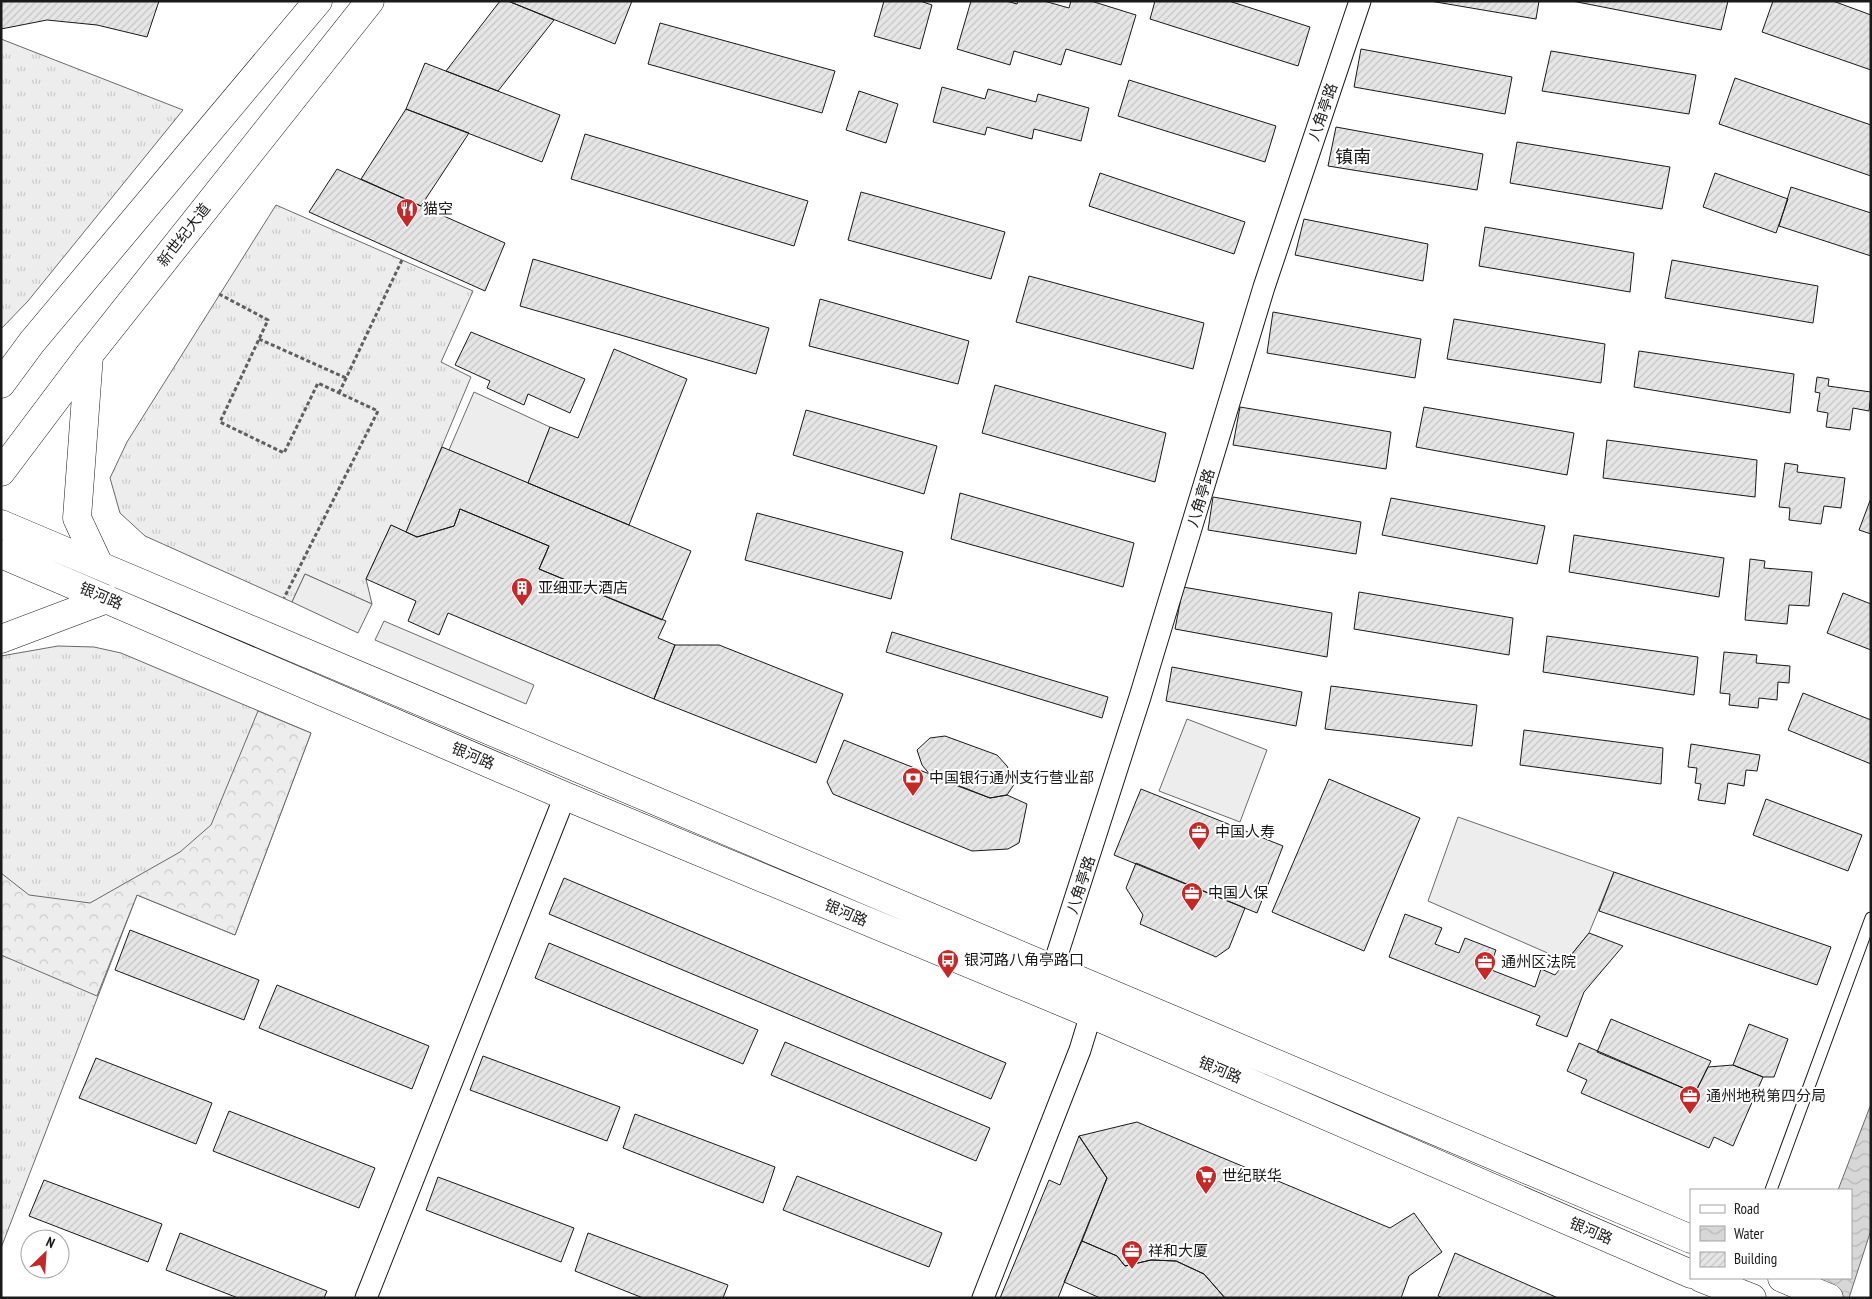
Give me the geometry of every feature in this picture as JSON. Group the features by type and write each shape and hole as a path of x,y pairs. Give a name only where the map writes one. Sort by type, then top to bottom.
{"main road":[{"path":"1,384 32,342 318,1"},
{"name":"新世纪大道","path":"1,472 89,355 370,1"},
{"path":"1,360 32,342"},
{"path":"89,355 77,518 99,565"},
{"name":"银河路","path":"1,524 1690,1239"},
{"name":"银河路","path":"1,554 565,796 1091,1014 1690,1274"},
{"path":"1,639 107,599"},
{"path":"1703,1279 1745,1292"},
{"path":"1784,1279 1829,1298"}],"street":[{"name":"八角亭路","path":"1044,995 1146,680 1264,287 1360,1"},
{"path":"366,1298 565,796"},
{"path":"983,1298 1080,1050 1091,1014 1104,990"}],"lane":[{"path":"1771,1189 1871,918"}],"path":[{"path":"339,393 402,260"},
{"path":"219,294 268,320 220,422 284,453 318,383 378,411 284,598"},
{"path":"258,339 346,378"}],"green space":[{"path":"1,39 183,110 28,301 1,329"},
{"path":"276,205 473,291 441,362 471,377 406,532 391,525 366,579 372,604 305,574 292,602 145,536 120,513 110,478 127,442"},
{"path":"58,646 94,647 121,653 311,733 235,935 137,895 1,1248 1,656"},
{"path":"258,711 311,733 235,935 137,895 97,996 1,955 1,873 29,895 90,903 180,852 211,825"}],"shaded area":[{"path":"474,392 550,427 528,483 449,450"},
{"path":"305,574 372,604 358,633 292,602"},
{"path":"384,621 534,685 526,704 375,640"},
{"path":"1187,719 1267,750 1240,822 1159,791"},
{"path":"1458,817 1614,872 1589,933 1566,961 1428,901"}],"water":[{"path":"1871,1104 1871,1230 1849,1298 1802,1298 1808,1279 1852,1279 1852,1189 1838,1189"}],"building":[{"path":"1,1 159,1 147,37 97,25 47,20 1,29"},
{"path":"500,1 508,1 554,20 498,91 446,71"},
{"path":"508,1 632,1 615,44"},
{"path":"884,1 920,1 932,5 920,49 874,36"},
{"path":"971,1 1006,1 1017,4 1018,1 1044,1 1069,8 1071,1 1091,1 1136,15 1121,65 1066,49 1061,65 1014,51 1010,65 957,49"},
{"path":"1155,1 1229,1 1310,27 1298,66 1150,19"},
{"path":"1430,1 1539,1 1536,19"},
{"path":"1572,1 1728,1 1721,30"},
{"path":"1773,1 1833,1 1871,15 1871,70 1762,32"},
{"path":"660,23 835,71 822,113 648,64"},
{"path":"1361,49 1512,77 1505,114 1354,87"},
{"path":"1551,51 1696,75 1689,114 1542,91"},
{"path":"425,63 560,115 542,162 406,109"},
{"path":"1735,78 1871,125 1871,176 1719,124"},
{"path":"1129,80 1276,126 1265,162 1118,116"},
{"path":"942,87 985,99 988,89 1036,102 1038,94 1089,108 1081,141 1034,129 1032,139 987,127 985,135 933,122"},
{"path":"859,91 898,104 886,143 846,130"},
{"path":"406,109 469,133 421,206 361,179"},
{"path":"1336,127 1483,154 1477,190 1328,166"},
{"path":"585,134 808,201 794,246 571,179"},
{"path":"1517,142 1670,167 1662,209 1510,183"},
{"name":"猫空","path":"337,169 505,243 485,291 309,212"},
{"path":"1100,173 1245,222 1234,254 1089,206"},
{"path":"1715,173 1788,199 1776,233 1703,207"},
{"path":"1791,187 1871,213 1871,256 1779,226"},
{"path":"861,192 1005,232 991,279 848,240"},
{"path":"1304,219 1428,244 1423,281 1295,255"},
{"path":"1485,227 1634,253 1630,292 1479,266"},
{"path":"533,259 769,328 756,374 520,306"},
{"path":"1672,260 1818,286 1813,323 1665,298"},
{"path":"1029,276 1204,323 1193,369 1016,322"},
{"path":"820,299 969,341 958,384 809,346"},
{"path":"1273,312 1421,339 1415,378 1267,353"},
{"path":"1454,319 1605,344 1601,383 1447,359"},
{"path":"471,332 585,379 570,413 528,394 524,405 487,388 490,381 455,365"},
{"path":"614,349 687,379 629,525 528,483 550,427 578,438"},
{"path":"1639,351 1794,374 1790,413 1634,387"},
{"path":"1817,377 1829,379 1828,386 1871,392 1869,411 1853,408 1850,430 1826,427 1828,413 1817,411 1820,393 1815,392"},
{"path":"995,385 1166,433 1155,482 982,433"},
{"path":"1240,407 1391,432 1386,469 1233,445"},
{"path":"1424,407 1574,433 1567,475 1416,447"},
{"path":"806,410 937,446 924,494 793,455"},
{"path":"1607,440 1757,460 1755,497 1603,478"},
{"path":"442,447 691,551 662,620 539,569 549,546 460,509 454,526 417,537 406,532"},
{"path":"1785,463 1798,465 1797,472 1845,478 1841,508 1824,506 1821,524 1789,520 1790,508 1779,507"},
{"path":"960,493 1134,543 1123,587 951,539"},
{"path":"1213,497 1361,522 1356,554 1208,530"},
{"path":"1391,498 1545,526 1537,564 1382,535"},
{"path":"1871,498 1871,534 1859,530"},
{"name":"亚细亚大酒店","path":"460,509 549,546 539,569 666,621 658,638 675,645 654,699 448,613 439,635 408,621 416,601 366,579 391,525 417,537 454,526"},
{"path":"757,513 903,552 891,599 745,560"},
{"path":"1574,535 1724,558 1719,597 1569,572"},
{"path":"1750,559 1765,561 1764,568 1812,572 1809,606 1789,605 1787,624 1745,620"},
{"path":"1183,587 1332,613 1327,657 1175,629"},
{"path":"1359,592 1513,618 1509,655 1354,629"},
{"path":"1843,593 1871,604 1871,650 1827,633"},
{"path":"892,632 1108,697 1102,718 886,652"},
{"path":"1547,636 1698,657 1694,695 1543,672"},
{"path":"675,645 719,645 843,694 816,763 654,699"},
{"path":"1724,652 1757,655 1756,663 1790,666 1789,683 1778,682 1777,700 1759,698 1758,708 1729,705 1730,694 1720,693"},
{"path":"1172,667 1302,692 1296,726 1166,701"},
{"path":"1331,686 1477,705 1472,746 1325,729"},
{"path":"1803,693 1871,720 1871,764 1788,730"},
{"path":"1524,730 1663,748 1661,784 1520,765"},
{"path":"945,736 997,755 1007,766 1015,783 1007,795 990,798 931,776 922,765 917,750 930,738"},
{"name":"中国银行通州支行营业部","path":"844,740 990,798 1007,795 1027,804 1019,843 1008,849 972,851 833,794 827,782"},
{"path":"1691,744 1760,755 1757,771 1746,770 1744,786 1728,783 1725,804 1698,800 1701,784 1695,783 1697,768 1688,767"},
{"path":"1329,779 1420,818 1364,951 1272,912"},
{"name":"中国人寿","path":"1141,789 1283,846 1257,913 1114,855"},
{"path":"1766,799 1862,835 1848,871 1753,835"},
{"name":"中国人保","path":"1136,863 1245,908 1229,948 1216,957 1140,924 1143,915 1126,888"},
{"path":"1614,872 1831,947 1817,985 1599,911"},
{"path":"564,878 1006,1063 991,1099 549,914"},
{"name":"通州区法院","path":"1405,914 1442,928 1435,944 1459,953 1465,938 1496,950 1489,969 1535,987 1541,969 1555,975 1589,933 1623,946 1584,992 1567,1037 1536,1025 1540,1016 1389,957"},
{"path":"130,930 259,980 244,1020 115,970"},
{"path":"549,943 758,1030 743,1064 535,978"},
{"path":"277,985 429,1046 412,1089 259,1028"},
{"path":"1611,1019 1711,1061 1695,1093 1597,1052"},
{"path":"1749,1024 1788,1039 1774,1077 1763,1077 1733,1065"},
{"path":"785,1042 990,1128 976,1161 771,1075"},
{"name":"通州地税第四分局","path":"1579,1043 1695,1093 1708,1067 1733,1065 1763,1077 1733,1146 1714,1137 1709,1148 1581,1093 1587,1080 1567,1071"},
{"path":"483,1056 620,1107 607,1141 470,1090"},
{"path":"96,1058 212,1103 196,1144 79,1098"},
{"path":"229,1111 375,1168 359,1208 213,1151"},
{"path":"635,1114 775,1167 763,1203 623,1148"},
{"name":"世纪联华","path":"1137,1122 1390,1228 1414,1213 1442,1252 1409,1276 1401,1298 1225,1298 1204,1274 1176,1261 1151,1260 1125,1266 1117,1256 1082,1241 1107,1178 1079,1136"},
{"path":"1079,1136 1107,1178 1058,1298 1000,1298 1049,1180 1060,1185"},
{"path":"797,1176 942,1233 929,1267 783,1210"},
{"path":"438,1177 574,1228 561,1262 426,1210"},
{"path":"44,1180 162,1224 148,1262 70,1232 70,1229 63,1229 29,1216"},
{"path":"180,1233 327,1291 324,1298 238,1298 166,1270"},
{"path":"588,1233 728,1285 723,1298 643,1298 575,1271"},
{"name":"祥和大厦","path":"1082,1241 1117,1256 1125,1266 1151,1260 1176,1261 1204,1274 1225,1298 1100,1298 1064,1282"},
{"path":"1455,1253 1558,1298 1443,1298 1438,1296"}],"place":[{"name":"猫空","path":"407,228"},
{"name":"亚细亚大酒店","path":"522,607"},
{"name":"中国银行通州支行营业部","path":"913,797"},
{"name":"中国人寿","path":"1199,851"},
{"name":"中国人保","path":"1192,912"},
{"name":"银河路八角亭路口","path":"948,979"},
{"name":"通州区法院","path":"1485,981"},
{"name":"通州地税第四分局","path":"1690,1115"},
{"name":"世纪联华","path":"1206,1195"},
{"name":"祥和大厦","path":"1132,1270"}],"district":[{"name":"镇南","path":"1353,157"}]}
